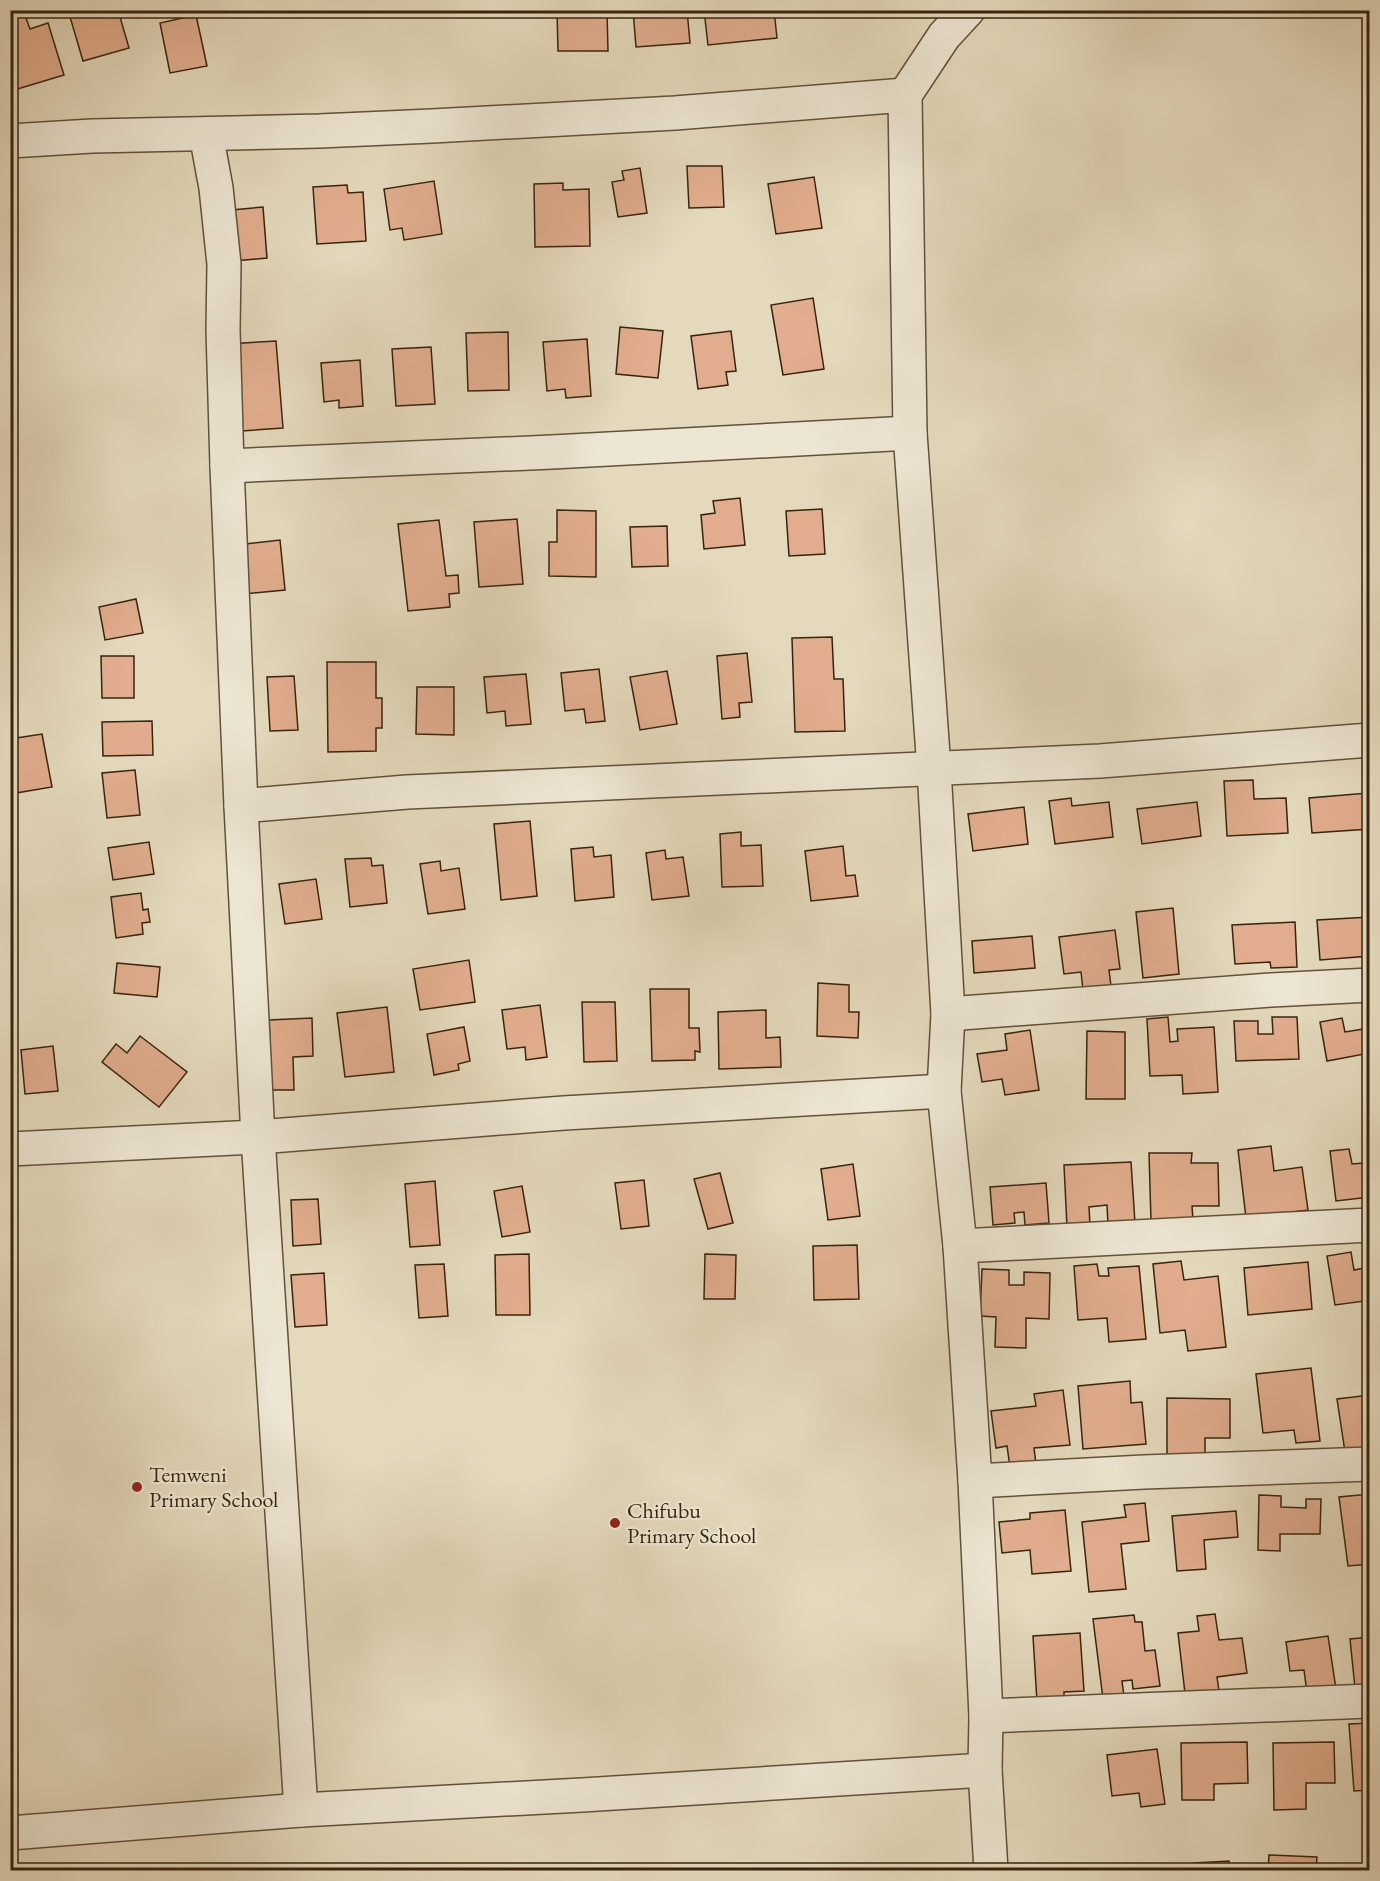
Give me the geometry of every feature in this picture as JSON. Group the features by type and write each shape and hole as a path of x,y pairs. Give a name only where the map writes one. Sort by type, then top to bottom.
{"street":[{"path":"968,10 944,36 905,95 910,433 934,769 948,1014 944,1090 960,1246 975,1481 986,1716 985,1770 991,1870"},
{"path":"10,141 92,136 420,127 663,114 905,95"},
{"path":"206,134 216,188 224,264 223,330 227,466 240,806 258,1137 301,1810"},
{"path":"227,466 910,433"},
{"path":"240,806 407,792 1100,761 1370,740"},
{"path":"948,1014 1370,985"},
{"path":"10,1149 258,1137 564,1113 944,1090"},
{"path":"960,1246 1370,1225"},
{"path":"975,1481 1370,1464"},
{"path":"986,1716 1370,1701"},
{"path":"10,1833 301,1810 985,1770"}],"building":[{"path":"10,10 23,10 30,29 48,23 64,75 14,90 10,79"},
{"path":"68,10 118,10 129,48 83,61"},
{"path":"255,10 308,10 255,15"},
{"path":"557,10 607,10 608,51 558,51"},
{"path":"633,10 687,10 690,43 636,47"},
{"path":"704,10 774,10 777,38 708,45"},
{"path":"196,15 207,66 170,73 160,23"},
{"path":"687,166 722,166 724,207 689,208"},
{"path":"640,168 647,213 618,217 612,182 624,180 622,171"},
{"path":"814,177 822,228 776,234 768,184"},
{"path":"434,181 442,234 404,240 402,228 390,230 384,189"},
{"path":"563,183 563,190 589,189 590,246 535,247 534,184"},
{"path":"347,185 348,193 363,192 366,241 317,244 313,187"},
{"path":"263,207 267,258 234,261 221,211"},
{"path":"813,298 824,369 783,375 771,305"},
{"path":"620,327 663,331 658,378 616,374"},
{"path":"731,331 736,371 726,372 728,385 698,389 691,336"},
{"path":"508,332 509,390 468,391 466,333"},
{"path":"587,339 591,396 566,398 565,389 547,391 543,342"},
{"path":"276,341 283,428 242,431 226,344"},
{"path":"431,347 435,404 396,406 392,349"},
{"path":"360,360 363,406 339,408 339,400 324,402 321,363"},
{"path":"740,498 745,545 704,549 701,515 715,513 713,501"},
{"path":"822,509 825,554 789,556 786,511"},
{"path":"557,510 596,511 596,577 549,576 549,542 557,542"},
{"path":"517,519 523,584 479,587 474,522"},
{"path":"439,520 446,576 458,575 459,593 449,594 450,607 408,611 398,524"},
{"path":"667,526 668,566 632,567 630,527"},
{"path":"280,540 285,590 242,594 237,545"},
{"path":"136,599 143,633 105,640 99,607"},
{"path":"832,637 834,679 843,679 845,731 795,732 792,638"},
{"path":"747,653 752,702 739,703 740,717 722,719 717,656"},
{"path":"101,656 134,656 134,698 102,698"},
{"path":"327,662 376,662 376,698 382,698 382,728 376,728 376,751 328,752"},
{"path":"599,669 605,721 586,723 584,709 565,711 561,673"},
{"path":"667,671 677,724 640,730 630,677"},
{"path":"526,674 531,724 506,726 505,711 487,713 484,677"},
{"path":"294,676 298,730 270,731 267,677"},
{"path":"417,687 454,687 454,735 416,734"},
{"path":"152,721 153,755 103,756 102,722"},
{"path":"42,734 52,787 10,794 10,739"},
{"path":"135,770 140,815 107,818 102,773"},
{"path":"1253,780 1254,799 1286,798 1288,833 1227,836 1224,781"},
{"path":"1368,793 1370,829 1312,833 1309,798"},
{"path":"1071,798 1072,806 1109,802 1113,837 1055,844 1049,801"},
{"path":"1197,802 1201,836 1142,844 1137,809"},
{"path":"1024,807 1028,844 973,851 968,814"},
{"path":"530,821 537,896 501,900 494,824"},
{"path":"741,832 741,846 761,845 763,886 722,887 720,834"},
{"path":"149,842 154,874 113,880 108,848"},
{"path":"843,846 846,876 855,875 858,896 811,901 805,851"},
{"path":"593,847 594,857 611,855 614,897 575,901 571,849"},
{"path":"665,850 666,859 683,857 689,896 652,900 646,853"},
{"path":"371,858 372,866 383,865 387,903 350,907 345,859"},
{"path":"440,861 441,871 459,868 465,909 428,914 420,864"},
{"path":"316,879 322,919 285,924 279,884"},
{"path":"141,893 143,910 148,909 150,922 142,923 143,934 116,938 111,897"},
{"path":"1173,908 1179,974 1143,978 1136,912"},
{"path":"1370,917 1370,956 1320,960 1317,920"},
{"path":"1295,922 1297,967 1271,968 1270,962 1235,964 1232,925"},
{"path":"1115,930 1120,969 1109,970 1111,986 1083,990 1081,972 1064,974 1059,937"},
{"path":"1032,936 1035,968 974,973 972,941"},
{"path":"469,960 475,1002 420,1010 413,969"},
{"path":"117,963 160,967 157,997 114,993"},
{"path":"818,983 849,985 849,1012 859,1012 858,1038 817,1036"},
{"path":"650,989 689,989 689,1028 699,1028 700,1052 695,1051 695,1060 652,1061"},
{"path":"582,1002 615,1002 617,1061 584,1062"},
{"path":"540,1005 547,1057 526,1060 525,1047 507,1049 502,1010"},
{"path":"387,1007 394,1072 345,1077 337,1013"},
{"path":"766,1010 766,1038 780,1037 781,1067 719,1069 718,1012"},
{"path":"1168,1017 1170,1042 1178,1041 1177,1029 1214,1027 1218,1092 1183,1094 1182,1075 1150,1076 1147,1019"},
{"path":"1272,1017 1297,1017 1299,1059 1236,1061 1234,1021 1258,1021 1258,1034 1273,1034"},
{"path":"312,1018 313,1056 293,1057 294,1090 272,1090 269,1020"},
{"path":"1342,1018 1345,1032 1370,1028 1370,1053 1327,1061 1320,1022"},
{"path":"464,1027 470,1061 458,1064 459,1070 434,1075 427,1034"},
{"path":"1030,1030 1039,1090 1005,1095 1002,1079 982,1082 977,1054 1007,1050 1005,1034"},
{"path":"1087,1031 1125,1032 1125,1099 1086,1099"},
{"path":"140,1036 187,1072 159,1107 102,1062 116,1044 127,1053"},
{"path":"53,1046 58,1091 25,1094 21,1050"},
{"path":"1271,1146 1274,1171 1302,1167 1308,1210 1246,1218 1238,1150"},
{"path":"1349,1149 1352,1164 1364,1163 1363,1157 1370,1156 1370,1197 1336,1201 1330,1151"},
{"path":"1149,1153 1192,1153 1191,1163 1218,1163 1219,1206 1192,1206 1193,1220 1151,1221"},
{"path":"1131,1162 1135,1223 1108,1224 1107,1205 1089,1207 1090,1226 1067,1227 1064,1165"},
{"path":"853,1164 860,1216 828,1220 821,1169"},
{"path":"720,1173 733,1223 708,1229 694,1179"},
{"path":"644,1180 649,1226 621,1229 615,1183"},
{"path":"435,1181 440,1245 410,1247 405,1184"},
{"path":"1046,1183 1049,1223 1025,1225 1024,1212 1014,1213 1015,1223 993,1225 990,1187"},
{"path":"522,1186 530,1232 502,1237 494,1191"},
{"path":"318,1199 321,1244 293,1246 291,1200"},
{"path":"857,1245 859,1299 814,1300 813,1246"},
{"path":"1351,1252 1354,1270 1370,1267 1370,1320 1367,1320 1364,1301 1335,1305 1327,1256"},
{"path":"529,1254 530,1315 496,1315 495,1255"},
{"path":"705,1254 736,1255 735,1299 704,1299"},
{"path":"1181,1261 1184,1280 1218,1276 1226,1347 1188,1351 1185,1330 1160,1333 1153,1264"},
{"path":"1308,1262 1312,1309 1248,1315 1244,1268"},
{"path":"444,1264 448,1316 419,1318 415,1265"},
{"path":"1097,1264 1099,1276 1109,1276 1108,1268 1139,1266 1146,1339 1109,1342 1107,1318 1078,1320 1074,1266"},
{"path":"982,1269 1009,1270 1009,1285 1024,1285 1024,1272 1050,1273 1049,1319 1026,1318 1026,1348 995,1347 996,1317 980,1316"},
{"path":"324,1273 327,1325 295,1327 291,1275"},
{"path":"1311,1368 1320,1441 1296,1443 1294,1430 1263,1433 1256,1374"},
{"path":"1130,1381 1131,1403 1142,1402 1146,1444 1083,1449 1078,1386"},
{"path":"1063,1390 1070,1445 1034,1448 1036,1464 1010,1467 1007,1446 996,1448 991,1411 1036,1406 1034,1394"},
{"path":"1370,1395 1370,1448 1345,1452 1337,1399"},
{"path":"1167,1398 1230,1399 1230,1438 1205,1438 1205,1455 1167,1455"},
{"path":"1370,1494 1370,1564 1348,1566 1339,1497"},
{"path":"1259,1495 1281,1496 1281,1507 1306,1508 1306,1499 1321,1499 1320,1534 1280,1534 1280,1551 1258,1550"},
{"path":"1145,1503 1149,1541 1121,1544 1126,1589 1089,1592 1082,1522 1126,1517 1124,1505"},
{"path":"1065,1510 1071,1571 1032,1574 1030,1550 1002,1553 999,1522 1030,1519 1030,1513"},
{"path":"1236,1511 1238,1537 1204,1540 1206,1569 1177,1571 1172,1516"},
{"path":"1215,1614 1219,1640 1242,1638 1247,1673 1217,1677 1220,1698 1186,1702 1178,1633 1199,1631 1197,1616"},
{"path":"1134,1615 1135,1622 1142,1622 1145,1651 1155,1650 1160,1686 1133,1689 1132,1680 1122,1681 1124,1697 1103,1699 1093,1619"},
{"path":"1080,1633 1084,1691 1064,1692 1064,1700 1037,1702 1033,1636"},
{"path":"1328,1636 1336,1689 1307,1693 1304,1670 1290,1671 1286,1642"},
{"path":"1370,1637 1370,1687 1355,1688 1350,1639"},
{"path":"1370,1723 1370,1795 1369,1790 1354,1791 1349,1724"},
{"path":"1247,1742 1248,1783 1214,1784 1214,1800 1182,1800 1181,1743"},
{"path":"1334,1742 1335,1783 1306,1783 1306,1809 1274,1810 1273,1743"},
{"path":"1157,1749 1165,1804 1141,1807 1139,1793 1112,1796 1107,1755"},
{"path":"1269,1855 1317,1857 1316,1870 1268,1870"},
{"path":"1229,1861 1230,1870 1195,1870 1194,1863"},
{"path":"1134,1865 1135,1870 1107,1870 1107,1868"}],"place":[{"name":"Temweni Primary School","path":"137,1487"},
{"name":"Chifubu Primary School","path":"615,1523"}]}
